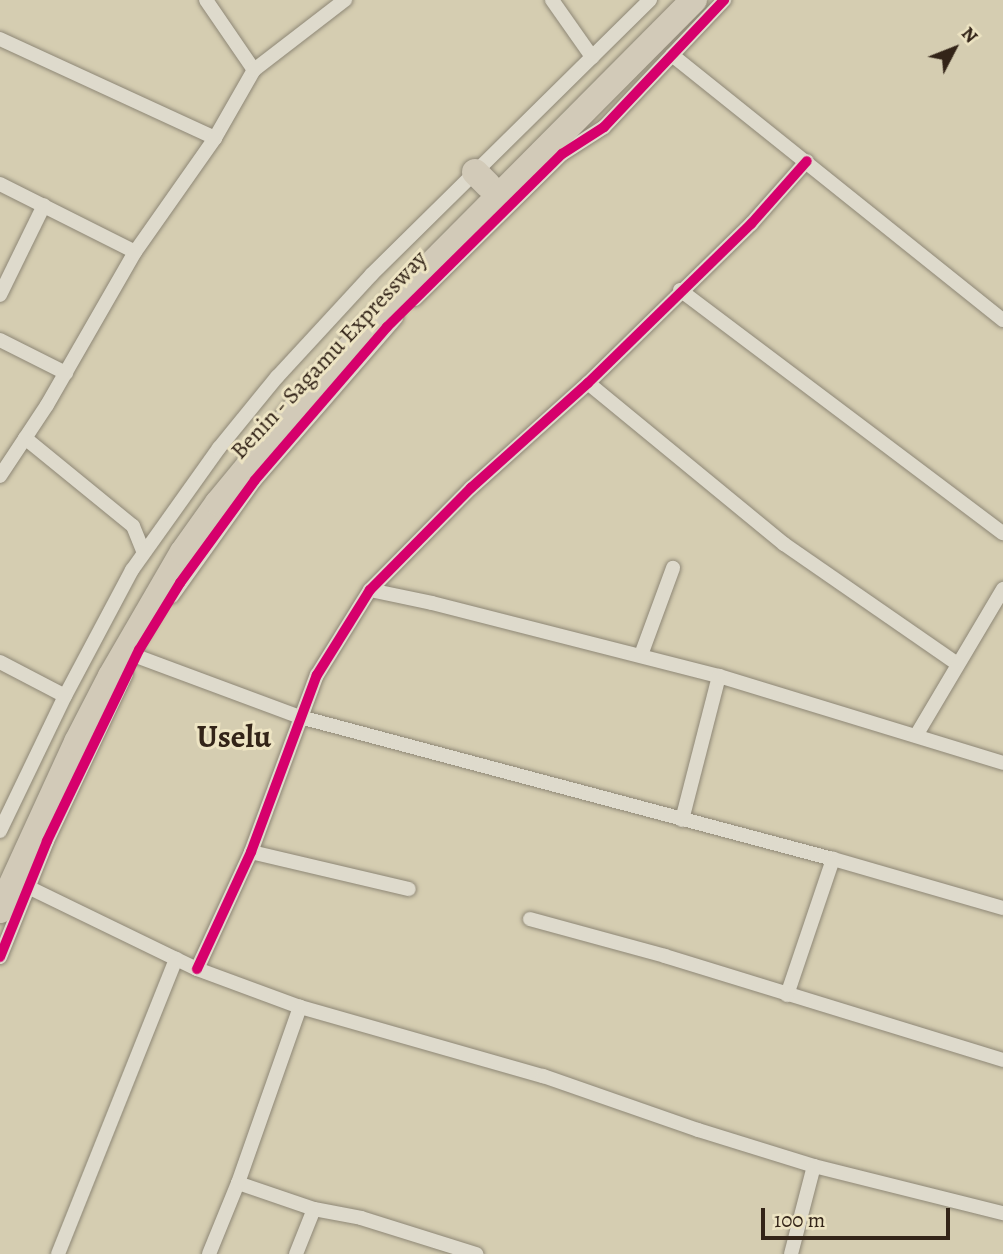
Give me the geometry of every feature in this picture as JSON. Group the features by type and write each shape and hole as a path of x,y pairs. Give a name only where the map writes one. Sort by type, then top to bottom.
{"highway":[{"name":"Benin - Sagamu Expressway","path":"0,874 104,653 175,540 243,443 482,178 671,0"},
{"path":"0,909 77,742 111,676 176,564 218,503 309,392 374,322 694,0"}],"street":[{"path":"206,0 254,70"},
{"path":"0,475 66,373 135,252 215,138 254,70 345,0"},
{"path":"552,0 592,57"},
{"path":"0,831 65,696 144,553 219,449 277,377 371,275 482,178 592,57 650,0"},
{"path":"0,957 47,841 136,656 180,583 255,480 387,327 562,154 604,127 724,0"},
{"path":"0,39 215,138"},
{"path":"672,55 1003,320"},
{"path":"197,969 251,852 317,674 370,590 471,488 588,383 680,290 751,224 807,161"},
{"path":"0,184 135,252"},
{"path":"0,295 44,205"},
{"path":"680,290 1003,533"},
{"path":"0,340 66,373"},
{"path":"588,383 784,544 957,664"},
{"path":"25,438 133,526 144,553"},
{"path":"641,655 673,568"},
{"path":"917,734 1003,589"},
{"path":"370,590 719,676 917,734 1003,763"},
{"path":"136,656 300,717 833,859 1003,908"},
{"path":"0,662 65,696"},
{"path":"682,820 719,676"},
{"path":"251,852 409,888"},
{"path":"787,995 833,859"},
{"path":"30,888 197,969 300,1007 543,1076 698,1130 814,1166 1003,1213"},
{"path":"530,919 665,956 1003,1060"},
{"path":"58,1254 176,959"},
{"path":"209,1254 238,1183 300,1007"},
{"path":"791,1254 814,1166"},
{"path":"238,1183 314,1209 361,1218 476,1254"},
{"path":"296,1254 314,1209"}],"cycle path":[{"path":"0,957 47,841 139,650 180,583 255,480 387,327 562,154 604,127 724,0"},
{"path":"197,969 251,852 317,675 370,590 471,488 588,383 751,224 807,161"}],"district":[{"name":"Uselu","path":"234,736"}]}
